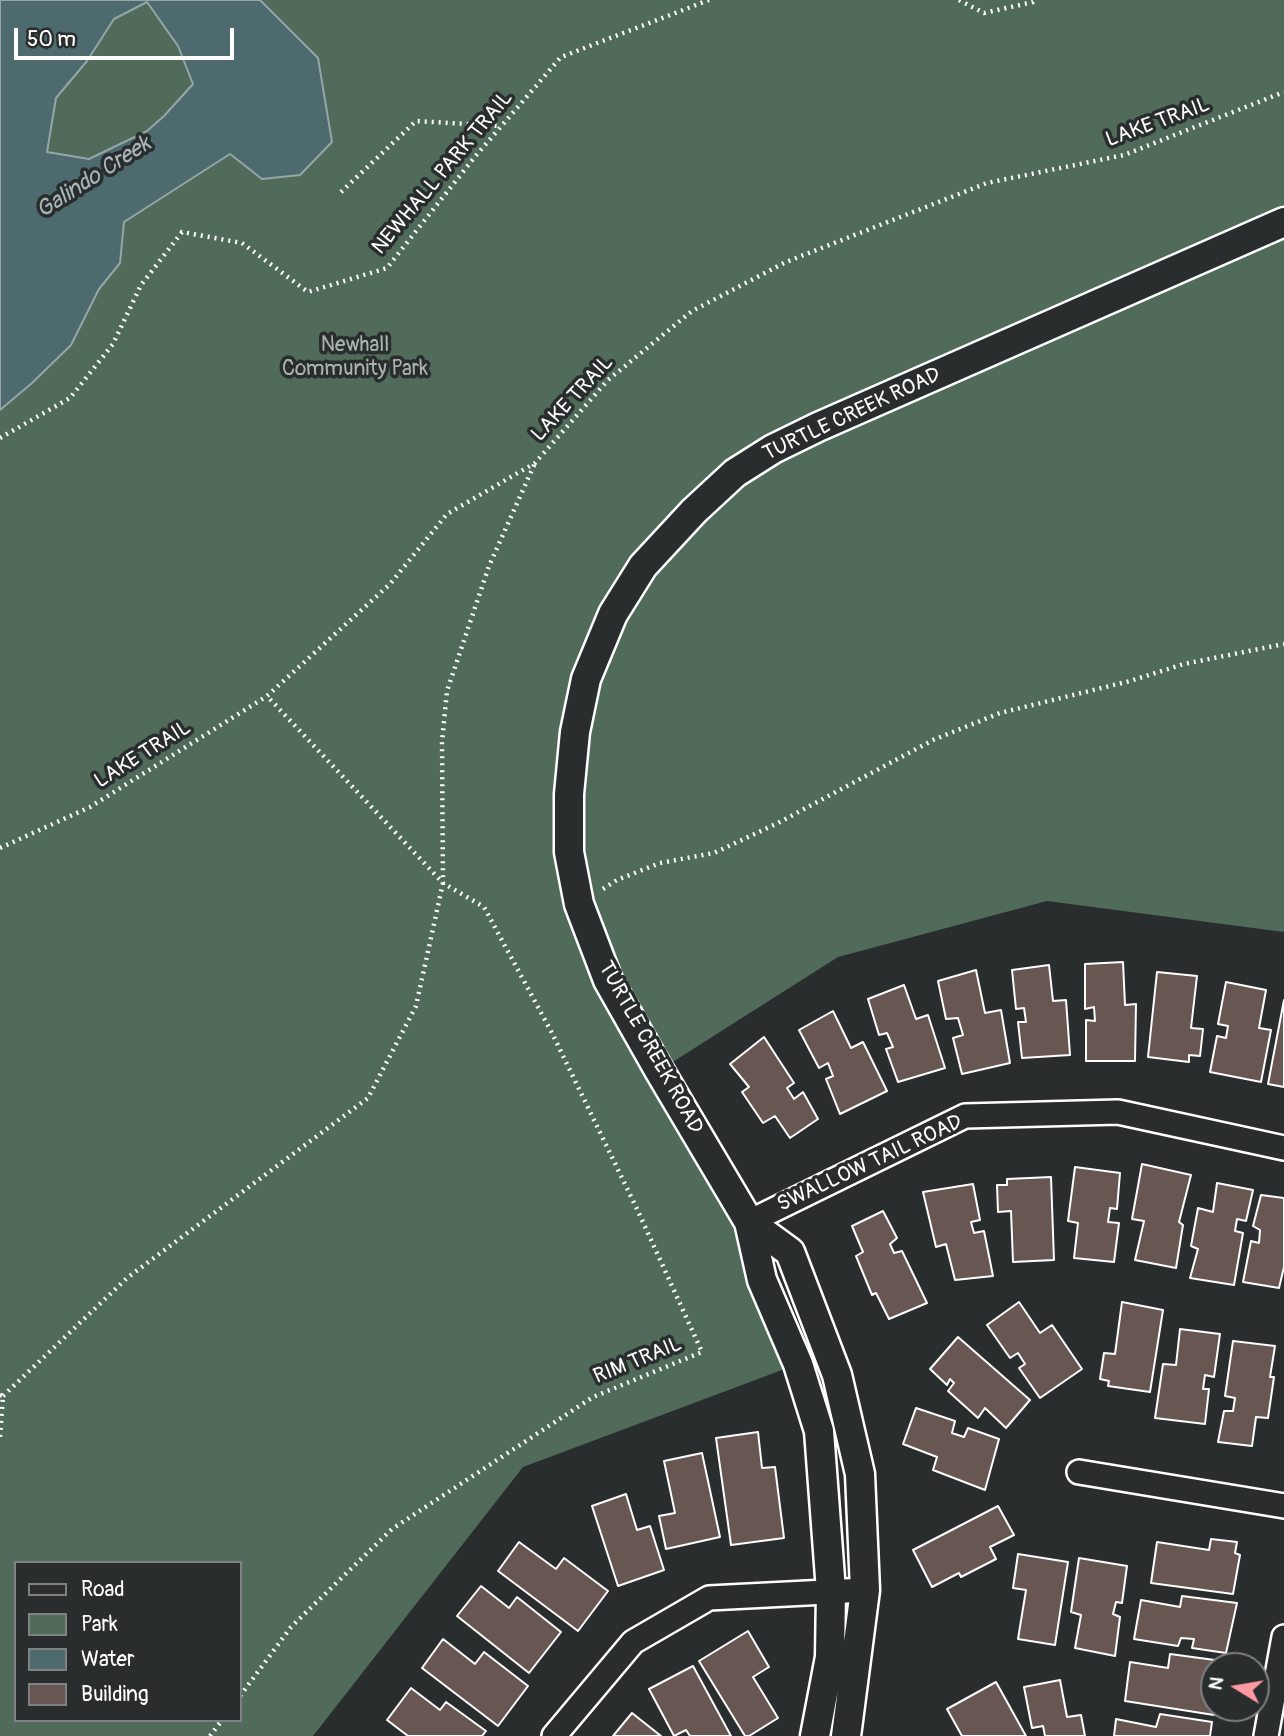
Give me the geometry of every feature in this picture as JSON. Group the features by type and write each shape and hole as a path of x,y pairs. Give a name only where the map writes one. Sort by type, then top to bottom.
{"street":[{"name":"TURTLE CREEK ROAD","path":"815,1736 830,1657 831,1591 819,1430 798,1364 762,1280 749,1222 608,980 579,904 569,852 569,794 575,732 586,679 613,614 643,566 694,511 735,473 773,449 1284,222"},
{"name":"SWALLOW TAIL ROAD","path":"749,1222 965,1116 1118,1112 1284,1148"},
{"name":"TURTLE CREEK ROAD","path":"749,1222 790,1252 837,1375 860,1474 865,1590 846,1736"},
{"path":"1079,1472 1284,1506"},
{"path":"554,1736 632,1642 709,1598 865,1590"},
{"path":"1266,1736 1284,1637"}],"path":[{"name":"NEWHALL PARK TRAIL","path":"0,438 70,398 113,344 141,285 182,232 242,243 309,292 387,268 501,126 561,57 709,0"},
{"path":"959,0 984,13 1035,0"},
{"name":"LAKE TRAIL","path":"0,848 90,807 267,696 390,584 447,514 535,464 608,380 692,312 786,262 988,183 1124,155 1284,92"},
{"path":"341,192 416,121 501,126"},
{"path":"0,1437 1,1396 127,1278 368,1098 416,1006 443,883 442,742 447,691 489,566 535,464"},
{"path":"579,904 617,880 660,863 714,853 778,823 933,740 1000,713 1130,681 1184,664 1284,644"},
{"path":"267,696 443,883"},
{"name":"RIM TRAIL","path":"242,1693 291,1627 392,1529 593,1397 702,1352 558,1046 484,907 443,883"}],"green space":[{"name":"Newhall Community Park","path":"0,0 1284,0 1284,932 1047,901 838,957 660,1070 749,1222 798,1364 523,1467 313,1736 0,1736"}],"water":[{"name":"Galindo Creek","path":"0,0 260,0 318,58 332,142 300,175 262,179 230,154 124,222 120,263 99,289 71,345 0,410","holes":["147,2 178,46 193,84 147,131 89,159 47,152 56,98 87,61 114,19"]}],"building":[{"path":"1123,962 1125,1005 1136,1004 1135,1061 1086,1061 1086,1020 1095,1021 1094,1007 1085,1009 1085,964"},
{"path":"1049,965 1053,1001 1066,1000 1070,1055 1022,1058 1018,1022 1026,1022 1024,1008 1016,1009 1012,970"},
{"path":"976,970 985,1013 1001,1010 1010,1063 962,1074 953,1038 963,1035 958,1018 946,1019 938,981"},
{"path":"1157,972 1197,976 1191,1028 1203,1029 1200,1056 1189,1055 1189,1062 1148,1057"},
{"path":"1226,982 1266,990 1259,1028 1271,1030 1261,1082 1210,1072 1217,1036 1226,1038 1228,1026 1218,1024"},
{"path":"904,985 916,1019 928,1015 945,1068 898,1082 886,1049 893,1047 887,1033 879,1035 868,999"},
{"path":"1284,1000 1284,1087 1268,1084"},
{"path":"833,1011 851,1048 863,1042 887,1091 840,1114 826,1079 833,1076 828,1063 819,1068 799,1030"},
{"path":"764,1037 794,1083 787,1088 794,1099 803,1092 818,1119 790,1138 775,1116 763,1123 742,1092 749,1087 730,1064"},
{"path":"1142,1164 1191,1175 1179,1222 1183,1225 1176,1268 1135,1260 1144,1221 1132,1219"},
{"path":"1075,1167 1120,1173 1117,1209 1110,1208 1108,1222 1119,1223 1114,1262 1074,1258 1078,1223 1068,1221"},
{"path":"1051,1177 1054,1260 1013,1262 1011,1211 998,1212 997,1185 1007,1185 1007,1179"},
{"path":"1217,1183 1253,1190 1246,1221 1237,1219 1235,1231 1243,1233 1234,1285 1190,1278 1198,1249 1191,1246 1198,1208 1213,1212"},
{"path":"973,1184 980,1220 971,1222 974,1233 984,1231 993,1276 955,1280 946,1244 936,1247 923,1192"},
{"path":"1261,1195 1284,1198 1284,1267 1279,1288 1243,1282 1251,1241 1259,1243 1260,1230 1253,1226"},
{"path":"883,1211 897,1238 890,1244 894,1253 902,1251 927,1303 889,1319 876,1293 872,1295 856,1256 863,1252 852,1226"},
{"path":"1019,1302 1040,1333 1052,1325 1082,1369 1040,1398 1019,1368 1025,1364 1018,1353 1010,1358 987,1325"},
{"path":"1122,1302 1163,1310 1150,1392 1108,1386 1109,1381 1100,1379 1104,1353 1115,1354"},
{"path":"1180,1329 1220,1334 1214,1377 1205,1375 1203,1389 1209,1389 1205,1424 1155,1418 1163,1364 1176,1365"},
{"path":"958,1337 1030,1400 1006,1428 985,1408 978,1418 948,1391 954,1383 950,1379 947,1385 930,1369"},
{"path":"1233,1341 1275,1346 1268,1418 1256,1417 1252,1446 1218,1442 1224,1411 1233,1411 1235,1398 1225,1396"},
{"path":"916,1408 955,1421 952,1433 964,1437 968,1428 999,1439 985,1490 933,1470 937,1457 903,1444"},
{"path":"758,1432 762,1468 775,1467 784,1538 731,1545 716,1438"},
{"path":"702,1453 720,1537 666,1549 659,1516 675,1513 664,1461"},
{"path":"626,1494 637,1530 650,1526 664,1570 618,1586 592,1506"},
{"path":"998,1506 1014,1535 990,1547 996,1559 961,1577 959,1573 932,1587 913,1550"},
{"path":"1211,1539 1237,1542 1235,1553 1240,1555 1233,1594 1151,1583 1157,1542 1209,1550"},
{"path":"519,1542 556,1569 564,1558 608,1591 578,1631 498,1571"},
{"path":"1018,1554 1068,1562 1055,1645 1018,1639 1026,1590 1013,1588"},
{"path":"1079,1558 1127,1566 1122,1603 1116,1602 1113,1614 1120,1617 1115,1656 1075,1648 1081,1615 1071,1612"},
{"path":"481,1586 509,1608 517,1597 561,1632 529,1673 457,1616"},
{"path":"1182,1596 1237,1603 1226,1652 1192,1648 1194,1639 1181,1638 1178,1646 1134,1639 1141,1600 1180,1607"},
{"path":"748,1631 769,1667 753,1677 778,1718 745,1736 699,1661"},
{"path":"443,1639 475,1664 484,1652 528,1686 498,1726 422,1668"},
{"path":"1170,1654 1200,1658 1200,1713 1125,1701 1130,1662 1168,1668"},
{"path":"693,1666 731,1736 690,1736 686,1730 674,1736 649,1689"},
{"path":"1060,1680 1067,1717 1081,1715 1085,1736 1045,1736 1043,1726 1032,1728 1024,1687"},
{"path":"996,1682 1026,1736 962,1736 947,1709"},
{"path":"411,1688 440,1710 446,1702 486,1731 482,1736 408,1736 387,1720"},
{"path":"632,1713 661,1736 613,1736"},
{"path":"1160,1714 1212,1722 1210,1736 1114,1736 1116,1719 1156,1727"}]}
